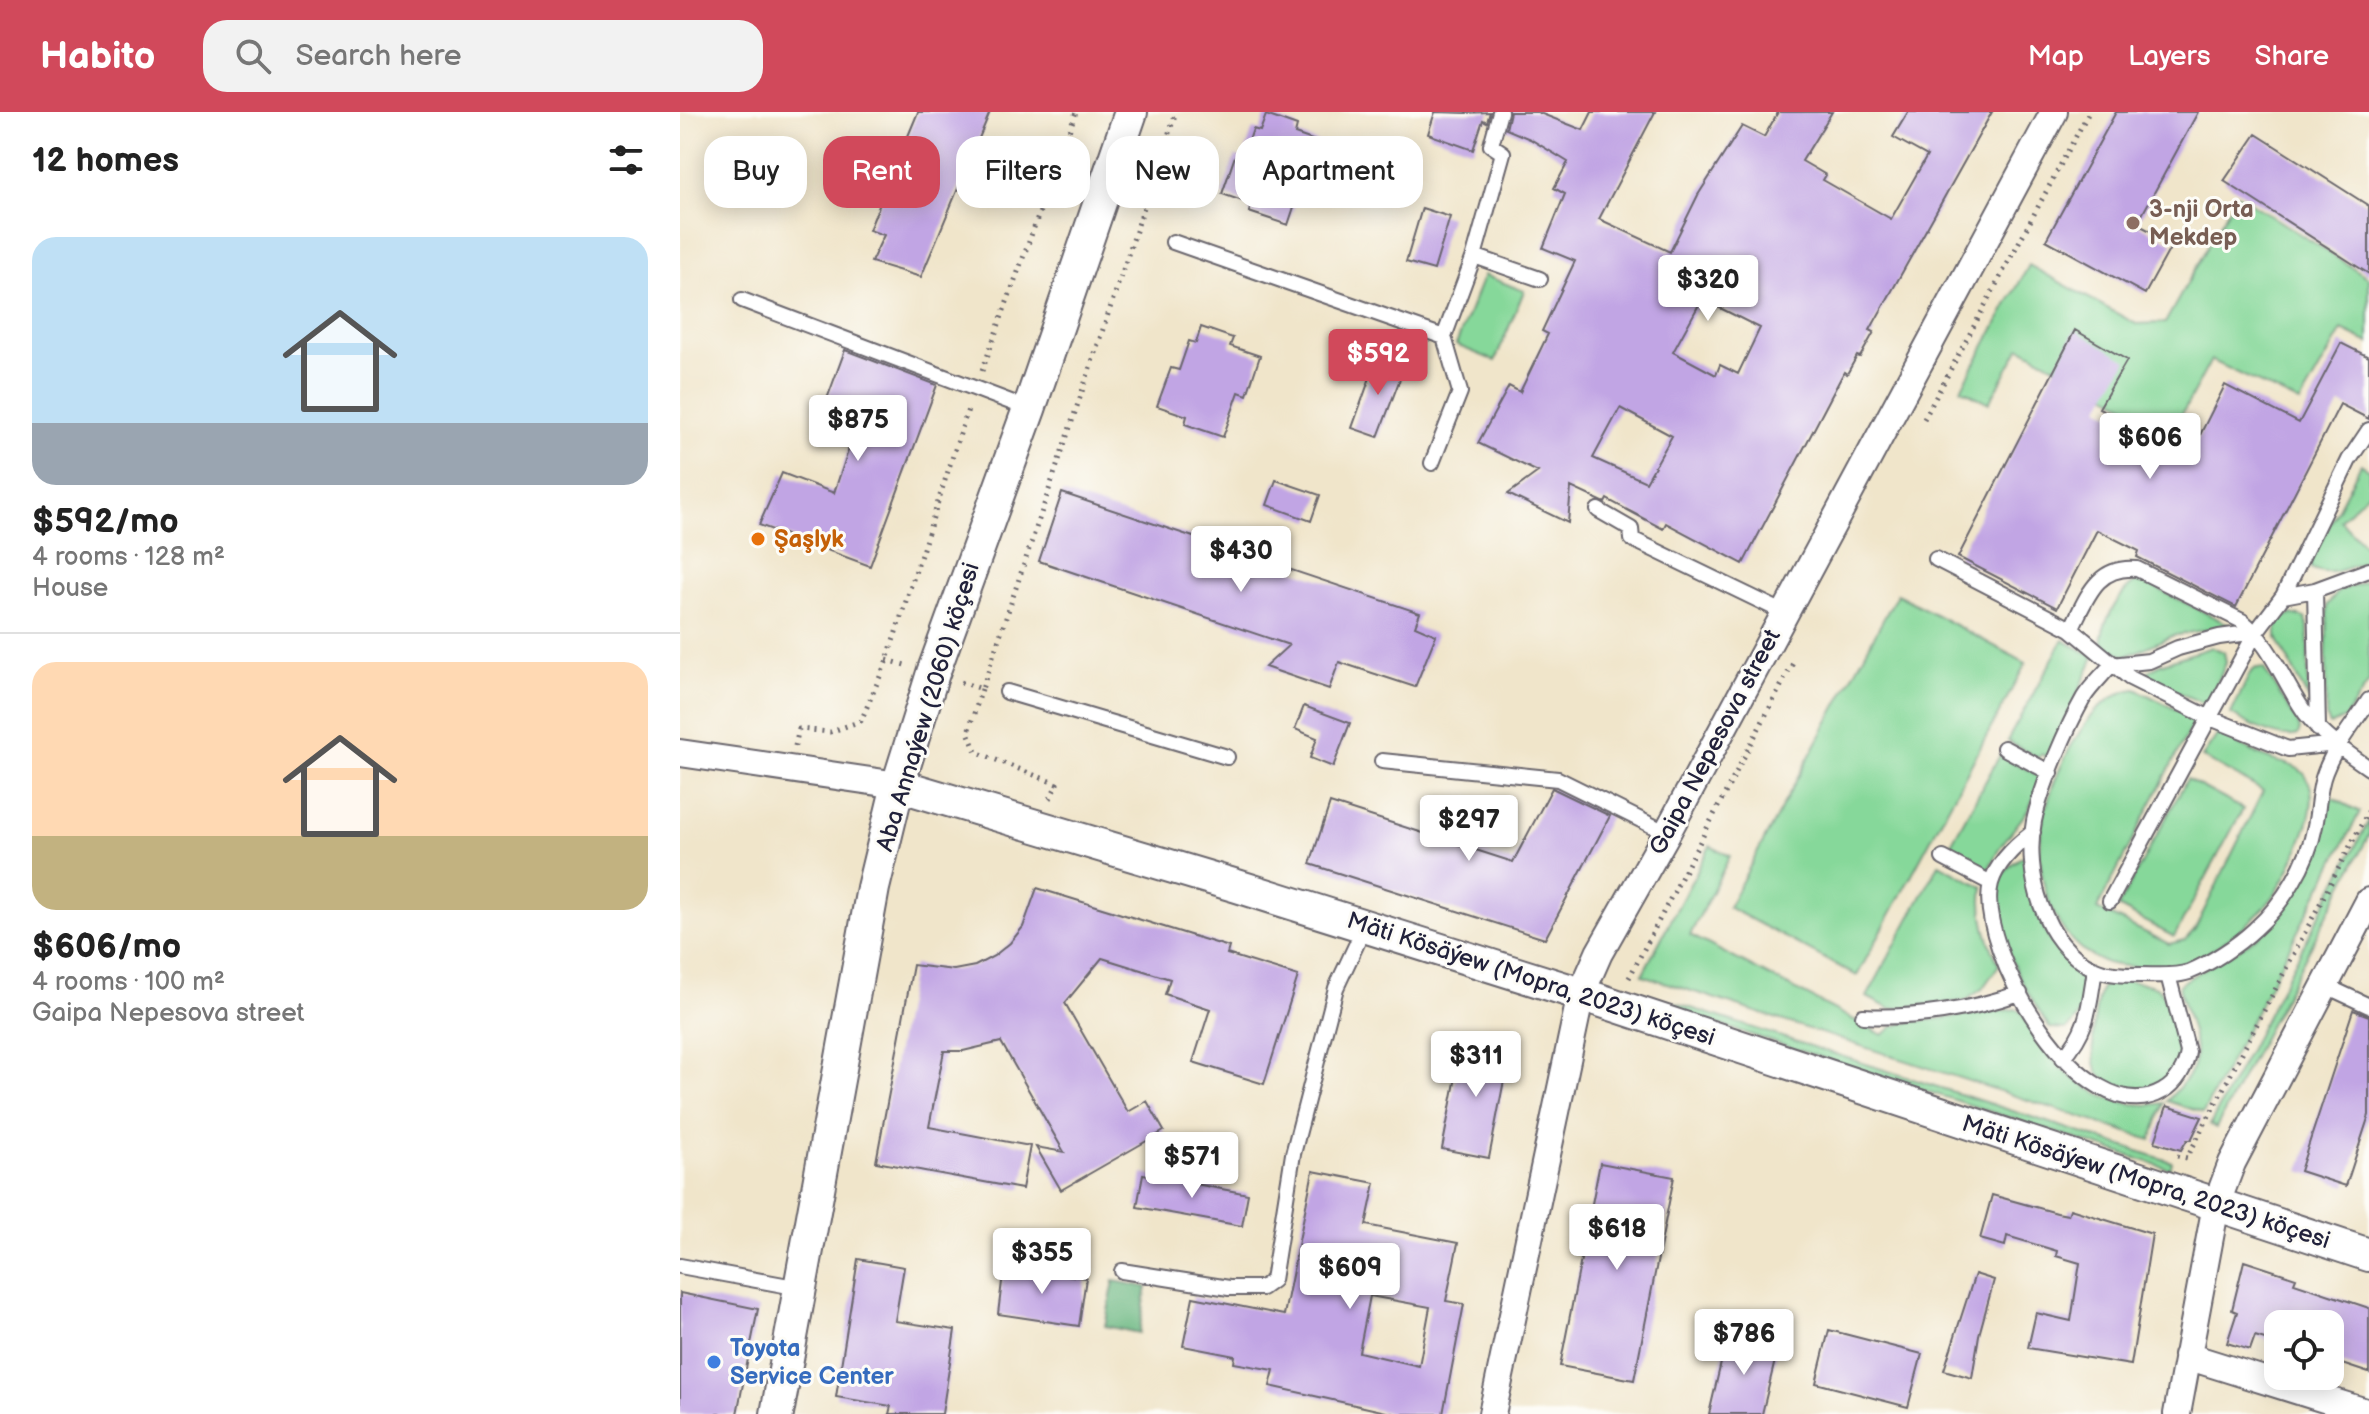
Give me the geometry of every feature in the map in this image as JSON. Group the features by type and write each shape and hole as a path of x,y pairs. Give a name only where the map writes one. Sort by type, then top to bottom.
{"street":[{"name":"Aba Annaýew (2060) köçesi","path":"777,1414 873,888 898,785 933,673 1029,409 1131,112"},
{"name":"Gaipa Nepesova street","path":"1492,1414 1581,994 1599,953 1667,833 2054,112"},
{"name":"Mäti Kösäýew (Mopra, 2023) köçesi","path":"680,753 898,785 1581,994 2216,1205 2367,1249"},
{"path":"2177,1414 2216,1205 2232,1163 2369,901"},
{"path":"2187,1356 2369,1413"}],"lane":[{"path":"1432,463 1460,392 1444,337 1474,256 1503,153 1491,145 1500,112"},
{"path":"1173,242 1444,337"},
{"path":"1474,256 1540,279"},
{"path":"742,300 1029,409"},
{"path":"2110,901 2256,632 2283,596 2349,460 2364,448 2369,430"},
{"path":"1598,510 1631,529 1632,539 1785,613"},
{"path":"1936,559 2071,629 2130,678 2210,718 2288,749 2337,744"},
{"path":"2071,629 2095,583 2110,572 2124,568 2137,569 2242,621 2256,632 2304,712 2318,729 2369,768"},
{"path":"2283,596 2315,590 2369,570"},
{"path":"2315,590 2318,729"},
{"path":"2256,632 2219,637 2178,648 2149,661 2111,665 2085,695 2034,819 2031,845 2034,877 2051,929 2070,953 2095,969 2127,975 2188,972 2221,954 2256,929 2283,898 2299,868 2315,829 2323,775 2337,744 2369,700"},
{"path":"1007,692 1227,757"},
{"path":"2004,748 2051,773"},
{"path":"1382,761 1558,779 1667,833"},
{"path":"2033,832 2015,846 2000,864 1991,883 1991,909 2000,948 2020,993 2053,1048 2099,1087 2123,1096 2153,1096 2165,1090 2178,1077 2188,1052 2168,975"},
{"path":"1943,858 1991,883"},
{"path":"1122,1271 1229,1288 1262,1288 1273,1280 1293,1154 1336,988 1365,926"},
{"path":"2063,1058 2079,1041 2087,1017 2095,969"},
{"path":"2324,985 2369,1006"},
{"path":"1863,1016 1889,1017 1971,1007 2020,993"},
{"path":"680,1266 800,1288"}],"path":[{"path":"791,769 799,729 830,732 861,721 887,660 975,389 1076,112"},
{"path":"1039,827 1057,784 976,752 968,732 1176,112"},
{"path":"1918,431 2089,112"},
{"path":"1643,984 1628,979 1801,648"},
{"path":"887,660 982,689"},
{"path":"2167,1153 2187,1158 2369,810"}],"green space":[{"path":"2237,194 2369,278 2369,343 2342,330 2300,403 2211,360 2173,431 2020,347 1989,403 1961,389 2029,265 2136,324 2165,323"},
{"path":"1484,275 1524,291 1495,361 1456,345"},
{"path":"2361,464 2369,470 2369,492 2340,520 2365,546 2369,543 2369,560 2333,572 2311,568 2311,561"},
{"path":"2369,580 2369,682 2345,718 2330,725 2326,716 2327,605 2339,591"},
{"path":"2137,582 2148,584 2230,625 2172,636 2129,655 2122,655 2102,644 2102,637 2107,619 2118,600"},
{"path":"1897,594 2026,663 1857,976 1728,907"},
{"path":"2292,614 2305,618 2308,627 2308,699 2277,638 2277,623"},
{"path":"2063,640 2094,657 2049,758 2041,754 2038,758 2007,741"},
{"path":"2212,647 2224,652 2226,663 2207,705 2145,678 2146,673 2160,664"},
{"path":"2256,668 2264,669 2297,722 2300,729 2298,735 2273,734 2231,714 2250,673"},
{"path":"2136,689 2195,719 2097,909 2169,944 2185,940 2195,929 2263,791 2202,757 2218,734 2297,768 2309,782 2312,798 2305,832 2287,873 2268,903 2236,934 2210,951 2186,963 2168,966 2115,965 2088,954 2059,924 2050,904 2040,862 2040,840 2048,802 2074,740 2102,706 2118,694"},
{"path":"2000,755 2042,777 2029,809 2000,847 1986,874 1946,853"},
{"path":"2187,779 2243,809 2174,937 2118,907"},
{"path":"2329,796 2360,812 2203,1113 2167,1101 2186,1079 2194,1061 2194,1040 2179,985 2258,936 2286,908 2315,854"},
{"path":"2369,820 2369,835 2216,1128 2210,1125"},
{"path":"1710,846 1730,856 1690,935 1883,1035 1894,1026 1905,1023 2016,1009 2055,1062 2082,1084 2097,1093 2130,1103 2164,1103 2151,1140 1642,975"},
{"path":"2024,856 2030,892 2044,928 2057,949 2085,974 2083,1004 2076,1019 2066,1029 2050,1028 2026,989 2004,939 1998,914 1998,890 2006,870"},
{"path":"1939,864 1983,887 1985,927 1999,965 1982,989 1965,1001 1890,1009 1867,997"},
{"path":"2106,981 2145,983 2159,989 2163,995 2180,1050 2171,1075 2162,1083 2138,1089 2125,1088 2101,1076 2097,1069 2093,1043 2095,1013"},
{"path":"1638,991 2172,1162 2170,1169 1636,998"},
{"path":"1114,1281 1147,1287 1139,1333 1105,1326"}],"building":[{"path":"918,112 990,112 980,136 956,136 956,193 921,277 871,262 884,235 869,230 878,208 940,208 940,136 908,136"},
{"path":"1435,112 1490,112 1487,122 1483,120 1473,150 1428,134"},
{"path":"1510,112 1537,112 1583,130 1592,112 1655,112 1599,219 1670,252 1698,195 1742,126 1764,137 1778,112 1832,112 1802,161 1826,175 1823,180 1891,219 1927,156 1893,137 1908,112 1992,112 1870,330 1874,332 1860,357 1857,356 1847,374 1844,372 1743,564 1666,523 1663,529 1607,499 1605,503 1571,487 1568,523 1508,494 1538,472 1478,443 1509,386 1520,392 1548,334 1542,331 1575,261 1543,248 1565,194 1554,188 1568,162 1530,139 1506,129","holes":["1702,299 1760,328 1738,374 1720,365 1716,375 1673,352","1620,408 1672,436 1646,482 1593,458"]},
{"path":"2116,112 2198,112 2137,224 2173,243 2145,294 2046,240"},
{"path":"1266,115 1297,126 1295,134 1301,136 1251,136 1253,129 1260,131"},
{"path":"2256,134 2369,206 2369,274 2224,181"},
{"path":"1235,156 1235,198 1222,194"},
{"path":"1250,208 1294,208 1288,225 1249,212"},
{"path":"1422,208 1450,217 1434,270 1406,262"},
{"path":"1201,327 1233,338 1230,346 1260,356 1247,395 1239,392 1223,437 1185,424 1187,416 1157,406 1171,368 1179,370 1189,341 1196,343"},
{"path":"2075,330 2127,360 2099,408 2190,455 2225,385 2299,423 2341,343 2369,357 2369,419 2340,404 2236,607 2137,557 2139,551 2097,530 2057,608 1958,557"},
{"path":"845,350 937,385 870,566 759,525 782,473 834,493 862,409 827,399"},
{"path":"1377,358 1404,368 1378,437 1352,428"},
{"path":"1276,480 1320,495 1311,521 1267,505"},
{"path":"1062,493 1420,613 1415,626 1436,635 1415,687 1339,662 1329,689 1265,667 1289,645 1039,561"},
{"path":"1304,706 1350,723 1333,767 1310,758 1317,738 1295,729"},
{"path":"1552,788 1610,816 1545,939 1310,864 1330,803 1513,862"},
{"path":"1037,888 1229,947 1227,954 1298,976 1264,1084 1193,1062 1210,1009 1165,994 1170,979 1102,958 1065,1003 1128,1112 1147,1101 1164,1131 1061,1190 1036,1147 1064,1152 1001,1042 963,1051 944,1051 929,1127 1030,1146 1022,1189 876,1162 913,965 954,970 975,966 994,956 1023,927"},
{"path":"2353,1010 2369,1016 2369,1115 2346,1186 2300,1171"},
{"path":"1463,1041 1510,1049 1489,1158 1442,1149"},
{"path":"2167,1106 2202,1117 2191,1140 2187,1140 2181,1150 2155,1142"},
{"path":"1600,1163 1674,1177 1634,1380 1560,1366"},
{"path":"1313,1171 1375,1183 1366,1225 1458,1243 1446,1301 1464,1304 1443,1414 1395,1414 1270,1386 1274,1370 1234,1363 1235,1356 1183,1346 1193,1297 1284,1315","holes":["1370,1296 1430,1307 1419,1366 1359,1352"]},
{"path":"1143,1174 1248,1194 1242,1226 1137,1207"},
{"path":"1992,1195 2068,1215 2070,1209 2152,1234 2131,1365 2028,1348 2036,1313 2071,1321 2080,1263 2056,1256 2057,1251 2007,1236 2005,1246 1980,1239"},
{"path":"858,1259 904,1267 895,1321 955,1330 942,1414 889,1414 891,1406 836,1397"},
{"path":"2244,1261 2296,1278 2294,1283 2369,1308 2369,1373 2344,1365 2344,1310 2264,1310 2264,1339 2255,1336 2250,1350 2227,1343 2237,1312 2232,1310"},
{"path":"1004,1266 1086,1278 1079,1326 998,1314"},
{"path":"1975,1274 1994,1280 1979,1335 1972,1378 1944,1370"},
{"name":"Toyota Service Center","path":"680,1293 758,1309 737,1414 680,1414"},
{"path":"1829,1330 1922,1354 1908,1407 1816,1383"},
{"path":"1727,1337 1753,1343 1754,1338 1779,1344 1762,1414 1709,1414"}],"place":[{"name":"3-nji Orta Mekdep","path":"2133,223"},
{"name":"Şaşlyk","path":"758,539"},
{"name":"Toyota Service Center","path":"714,1362"}]}
